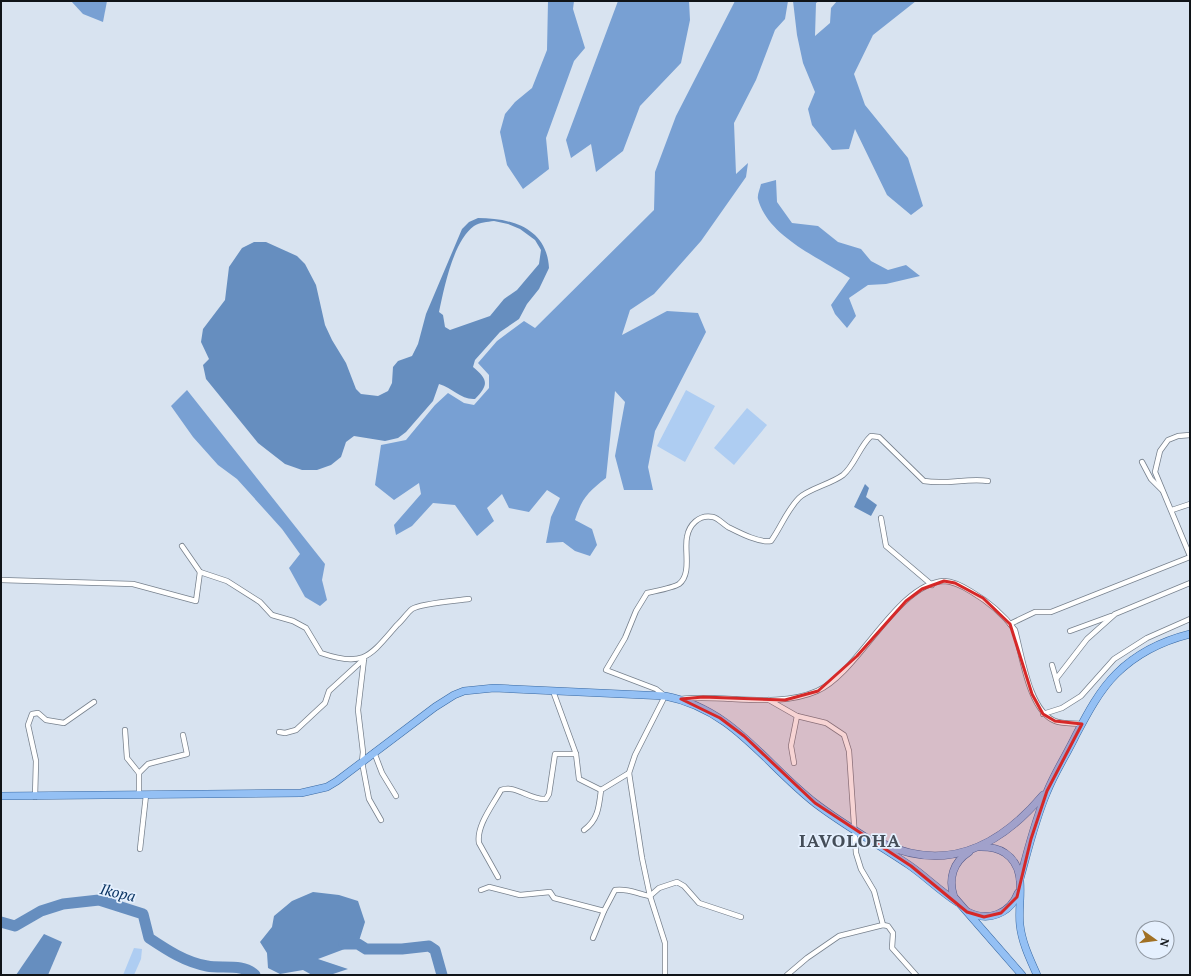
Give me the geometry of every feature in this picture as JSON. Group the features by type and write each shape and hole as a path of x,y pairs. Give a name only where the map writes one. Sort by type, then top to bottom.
{"main road":[{"path":"1037,975 1022,938 1019,891 1020,879 1033,832 1047,791 1082,724 1105,687 1117,673 1151,649 1175,638 1190,634"},
{"path":"1,796 36,797 302,793 327,787 435,707 454,695 484,688 665,696 680,699 711,712 738,731 815,803 855,830 894,849 929,856 944,856 975,849 994,848 1004,852 1015,864 1020,879"},
{"path":"957,902 952,891 952,875 959,860 975,849 1013,828 1047,791"},
{"path":"863,834 910,866 957,902 1022,975"},
{"path":"962,908 978,916 995,916 1010,906 1019,891"}],"street":[{"path":"1010,624 1035,612 1051,612 1190,556 1185,540 1155,472 1160,451 1168,440 1178,436 1190,435"},
{"path":"665,975 664,943 650,896 629,773 635,755 665,696 656,689 606,670 625,638 636,611 647,593 679,584 684,577 687,569 685,547 690,526 697,520 706,517 714,517 728,527 765,542 771,542 780,525 800,497 843,475 852,464 865,442 871,436 879,437 924,481 947,483 975,479 988,481"},
{"path":"1142,462 1150,479 1163,491"},
{"path":"1172,510 1190,504"},
{"path":"881,518 886,546 932,585"},
{"path":"1185,540 1190,539"},
{"path":"182,546 200,572 227,581 260,602 272,615 293,621 306,628 321,653 339,659 364,658"},
{"path":"1,580 132,584 196,601 200,572"},
{"path":"680,699 704,696 785,700 818,691 846,667 885,622 906,601 922,589 944,582 954,583 968,590 998,611 1010,624 1014,630 1032,694 1043,714 1055,721 1082,724"},
{"path":"1070,631 1190,583"},
{"path":"279,732 285,733 296,730 325,703 329,691 379,646 412,609 434,603 469,599"},
{"path":"1056,679 1087,639 1115,614"},
{"path":"1043,714 1062,708 1081,696 1114,659 1147,638 1190,619"},
{"path":"364,658 358,710 363,752 362,762 369,799 381,820"},
{"path":"1052,665 1059,690"},
{"path":"553,691 576,754 579,779 601,790"},
{"path":"768,699 797,716 826,723 844,735 849,751 856,853 861,869 874,891 883,925"},
{"path":"36,797 36,761 28,725 32,714 38,713 46,720 64,723 94,702"},
{"path":"794,763 792,746 797,716"},
{"path":"125,730 127,758 139,773 143,795 140,849"},
{"path":"139,773 148,764 187,754 183,735"},
{"path":"374,752 382,773 396,796"},
{"path":"498,877 479,844 478,837 481,828 501,790 506,788 512,789 531,798 546,799 549,794 555,754 576,754"},
{"path":"584,830 592,824 597,815 601,790 629,773"},
{"path":"650,896 659,888 677,882 684,886 699,902 741,917"},
{"path":"481,890 489,887 520,896 550,892 554,898 604,911"},
{"path":"593,938 604,911 615,890 626,889 638,894 650,896"},
{"path":"787,975 807,958 839,936 883,925 888,926 893,934 892,948 916,975"}],"highlighted area":[{"path":"944,581 955,583 983,598 1010,624 1032,694 1043,714 1055,721 1082,724 1047,791 1031,839 1017,897 1001,913 984,917 967,912 911,866 815,803 744,736 720,718 681,699 703,697 785,700 818,691 857,656 906,601 922,589"}],"shaded area":[{"path":"71,1 107,1 103,22 83,14"},
{"path":"548,1 574,1 573,9 585,48 574,61 546,138 549,169 523,189 507,165 500,132 505,114 515,102 532,88 547,50"},
{"path":"618,1 689,1 690,20 681,63 640,106 623,151 596,172 591,144 571,158 566,140"},
{"path":"735,1 788,1 785,19 775,30 756,80 734,123 736,174 748,163 746,177 701,241 654,294 630,310 622,335 667,311 698,313 706,332 655,431 648,467 653,490 624,490 615,456 625,402 615,391 606,478 586,496 580,506 575,520 592,529 597,545 590,556 575,551 563,542 546,543 551,517 560,498 547,490 529,512 509,508 502,494 487,508 494,521 477,536 455,505 433,503 412,526 396,535 394,525 421,494 419,483 394,500 375,485 381,445 406,440 435,405 448,393 464,403 474,405 489,388 489,375 478,363 497,341 524,321 535,328 654,210 655,172 676,116"},
{"path":"793,1 819,1 816,3 815,36 830,23 831,8 837,1 916,1 873,35 854,74 865,105 908,158 923,206 911,215 887,195 855,129 849,149 832,150 812,125 808,109 815,92 803,63 797,35"},
{"path":"776,180 777,202 792,223 818,226 838,242 861,249 871,261 888,270 906,265 920,276 886,284 868,285 849,298 856,316 847,328 835,314 831,305 850,278 796,245 772,225 764,212 758,199 761,184"},
{"path":"478,218 503,220 525,228 542,243 547,254 549,268 539,289 527,304 519,319 500,332 475,360 473,367 484,378 485,385 475,399 465,398 449,388 439,384 433,401 406,432 398,438 385,441 354,436 346,442 341,457 331,465 317,470 302,470 285,464 258,443 206,379 203,365 209,359 201,342 203,329 225,300 229,267 242,248 254,242 266,242 297,256 305,264 316,285 325,325 346,363 356,389 361,394 378,396 388,391 392,383 393,367 398,361 412,356 418,344 426,314 462,229 469,222","holes":["494,221 508,224 520,229 535,240 541,250 539,264 517,290 504,299 490,316 450,330 445,327 443,315 439,312 450,266 460,243 474,226 484,222"]},
{"path":"187,390 325,564 322,580 327,600 320,606 305,597 289,568 300,554 282,529 237,479 218,465 193,437 171,406"},
{"path":"686,390 715,406 685,462 657,446"},
{"path":"747,408 767,425 734,465 714,448"},
{"path":"865,484 869,488 866,497 877,505 871,516 854,507"},
{"path":"313,892 339,895 358,901 365,922 358,944 318,959 348,969 330,975 312,975 303,970 280,974 268,968 267,953 260,942 272,927 274,916 292,901"},
{"path":"44,934 62,942 48,975 16,975"},
{"path":"134,948 142,949 141,959 134,975 123,975"}],"waterway":[{"name":"Ikopa","path":"1,922 15,926 41,911 63,904 99,900 143,914 149,938 184,959 207,966 244,969 255,975"},
{"name":"Ikopa","path":"344,944 358,944 366,949 402,949 429,946 435,950 442,975"}],"district":[{"name":"IAVOLOHA","path":"850,840"}]}
